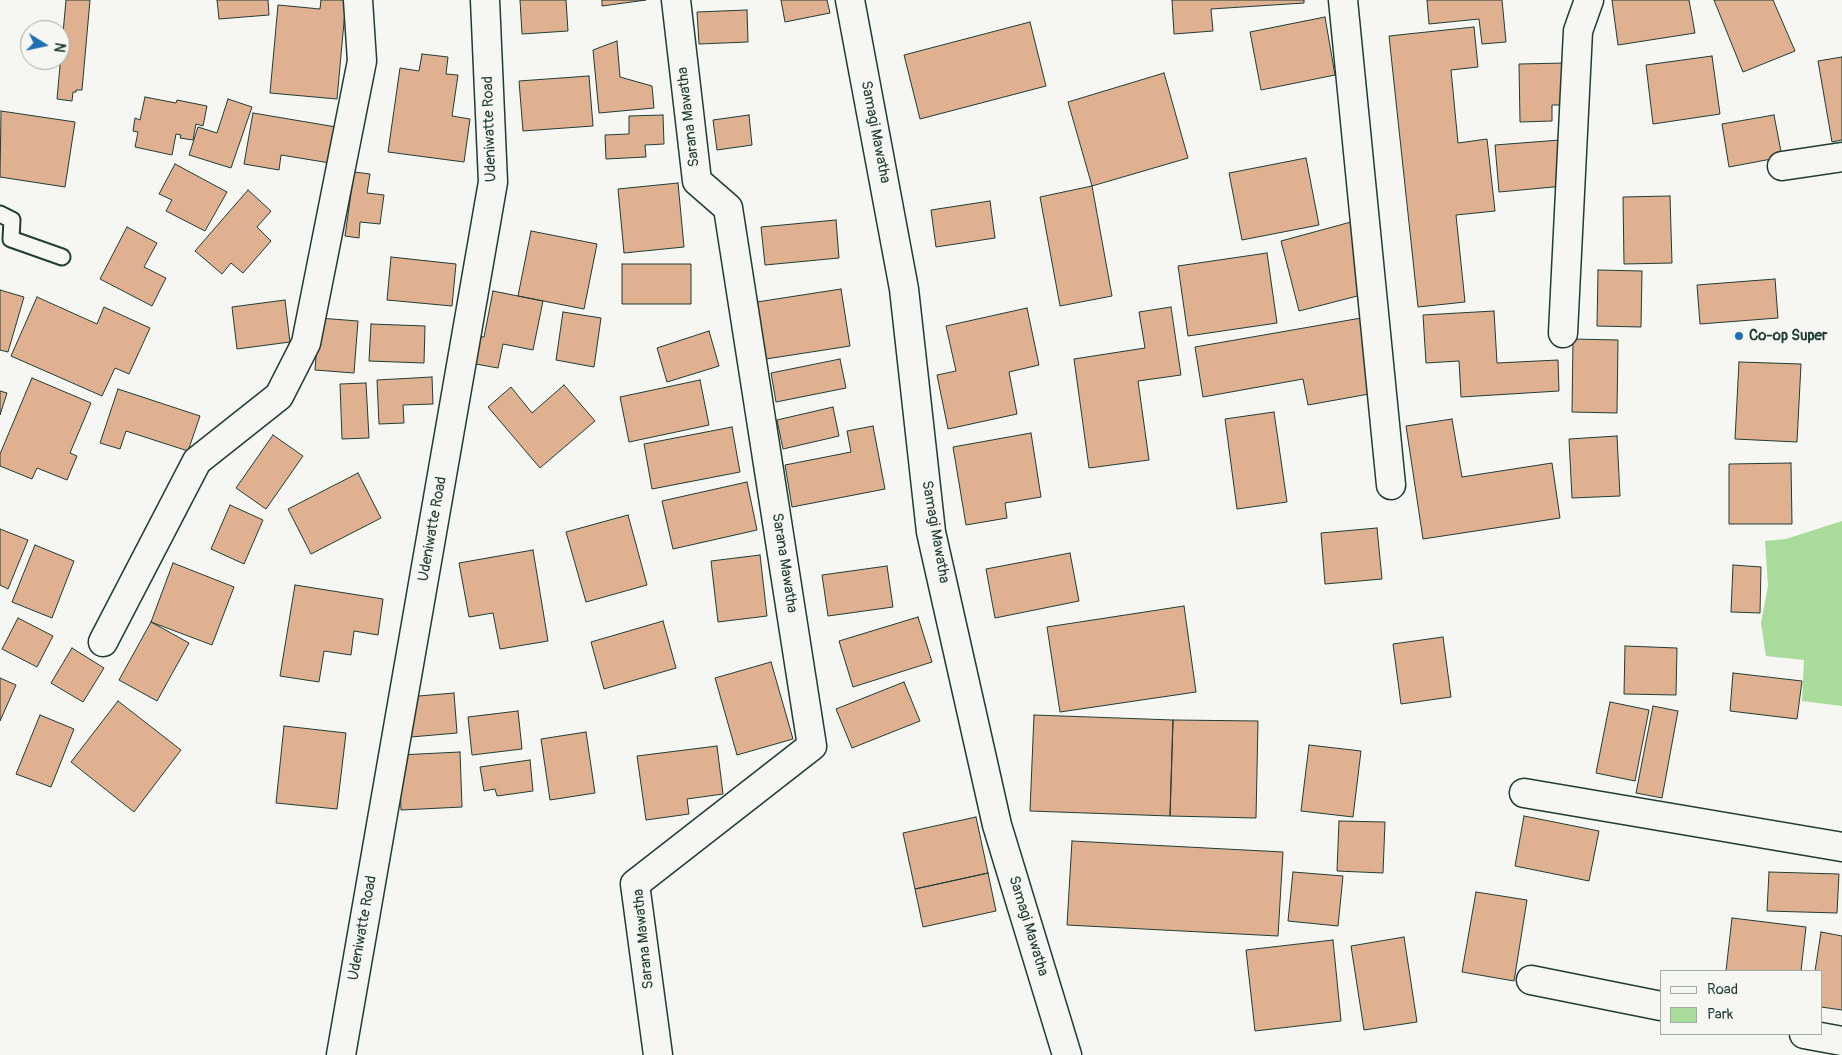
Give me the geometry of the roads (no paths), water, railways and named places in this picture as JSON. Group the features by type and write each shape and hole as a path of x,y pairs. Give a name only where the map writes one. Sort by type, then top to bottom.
{"street":[{"path":"103,642 197,461 279,396 306,343 362,61 358,0"},
{"name":"Udeniwatte Road","path":"341,1055 494,182 484,0"},
{"name":"Sarana Mawatha","path":"658,1055 635,884 812,746 728,208 697,182 676,0"},
{"name":"Samagi Mawatha","path":"850,0 904,288 931,532 997,825 1066,1055"},
{"path":"1344,0 1391,485"},
{"path":"1563,333 1578,31 1589,0"},
{"path":"1782,166 1842,157"},
{"path":"1524,793 1842,847"},
{"path":"1531,980 1660,1006"},
{"path":"1809,1035 1842,1041"}],"lane":[{"path":"0,214 12,220 10,239 62,257"}],"place":[{"name":"Co-op Super","path":"1739,336"}]}
